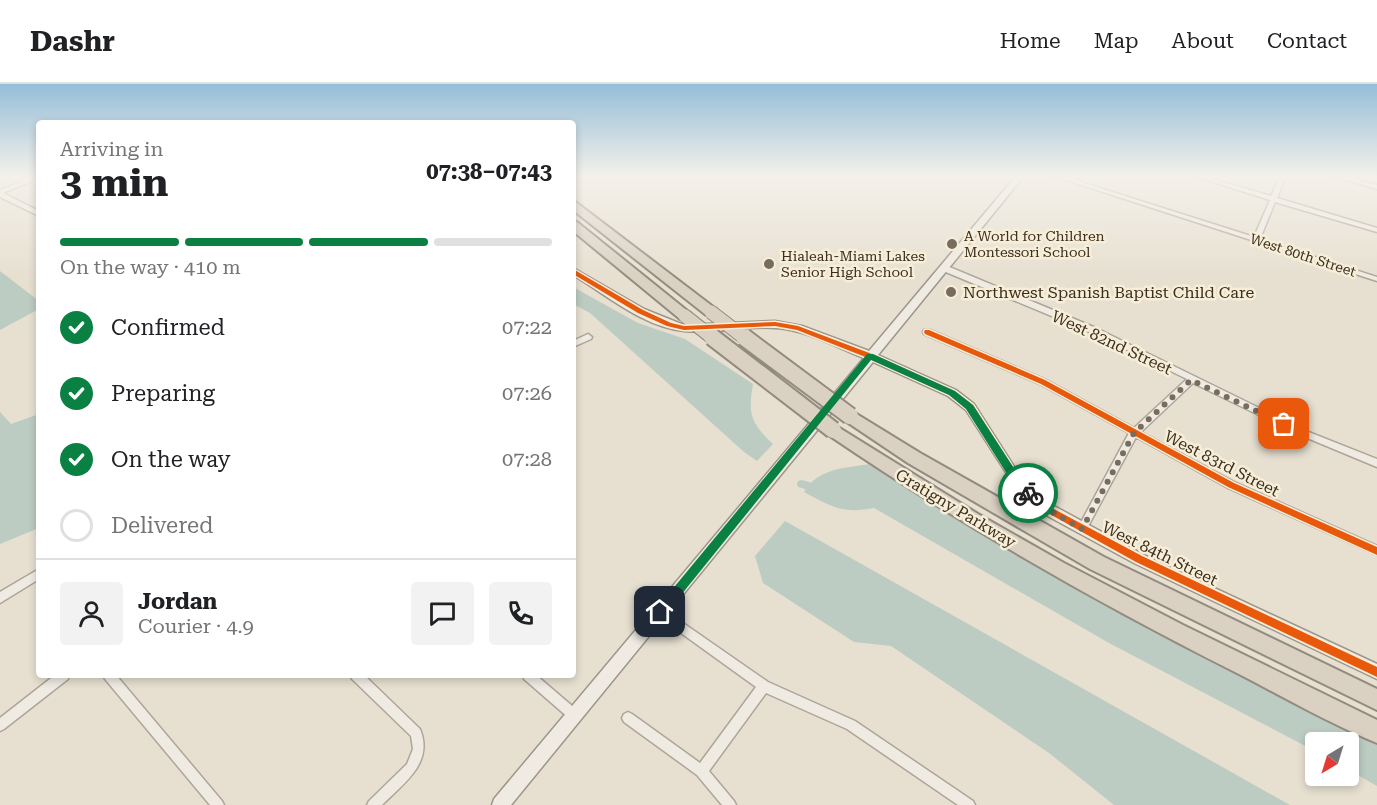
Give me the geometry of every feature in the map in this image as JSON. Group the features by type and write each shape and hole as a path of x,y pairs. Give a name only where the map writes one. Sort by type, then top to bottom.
{"highway":[{"name":"Gratigny Parkway","path":"580,210 711,312 850,416 924,464 1097,563 1377,700"},
{"name":"Gratigny Parkway","path":"576,227 833,430 909,481 1059,570 1377,732"}],"main road":[{"path":"500,805 992,210"},
{"name":"West 84th Street","path":"576,273 651,318 670,325 684,328 775,324 798,328 870,356 952,393 970,407 1016,479 1030,495 1049,510 1139,559 1377,672"}],"street":[{"name":"West 80th Street","path":"1162,210 1377,279"},
{"path":"1256,240 1269,210"},
{"path":"1309,210 1377,230"},
{"name":"West 82nd Street","path":"944,268 1093,330 1303,433 1377,463"},
{"name":"West 83rd Street","path":"927,332 1043,382 1231,485 1377,551"},
{"path":"576,343 588,337"},
{"path":"1082,529 1134,433 1191,380"},
{"path":"0,598 36,575"},
{"path":"660,612 765,686 850,724 969,805"},
{"path":"0,725 60,678"},
{"path":"112,678 218,805"},
{"path":"359,678 416,733 419,749 411,768 373,805"},
{"path":"531,678 574,715"},
{"path":"700,771 765,686"},
{"path":"627,718 700,771 730,805"}],"shaded area":[{"path":"0,271 36,299 36,311 0,330"},
{"path":"576,289 638,323 685,339 753,384 752,417 759,430 773,444 757,461 744,452 590,313 576,306"},
{"path":"0,412 11,424 36,415 36,529 0,544"},
{"path":"870,464 1039,567 1128,617 1352,732 1305,732 1305,746 1109,643 874,508 845,510 822,502 804,492 817,478 842,468"},
{"path":"785,521 1290,805 1114,805 1049,753 891,646 854,642 763,583 755,556"},
{"path":"1359,736 1377,745 1377,786 1359,776"}],"waterway":[{"path":"802,484 822,490"}],"cycle path":[{"path":"576,273 640,312 669,324 684,328 775,324 798,328 870,356 952,393 970,407 1016,479 1049,510 1139,559 1377,672"},
{"path":"927,332 1043,382 1231,485 1377,551"}],"way so far":[{"path":"1028,493 1049,510 1082,529 1134,433 1191,380 1284,424"}],"place":[{"name":"A World for Children Montessori School","path":"952,244"},
{"name":"Hialeah-Miami Lakes Senior High School","path":"769,264"},
{"name":"Northwest Spanish Baptist Child Care","path":"951,292"}],"route":[{"path":"660,612 870,356 952,393 970,407 1016,479 1028,493"}]}
